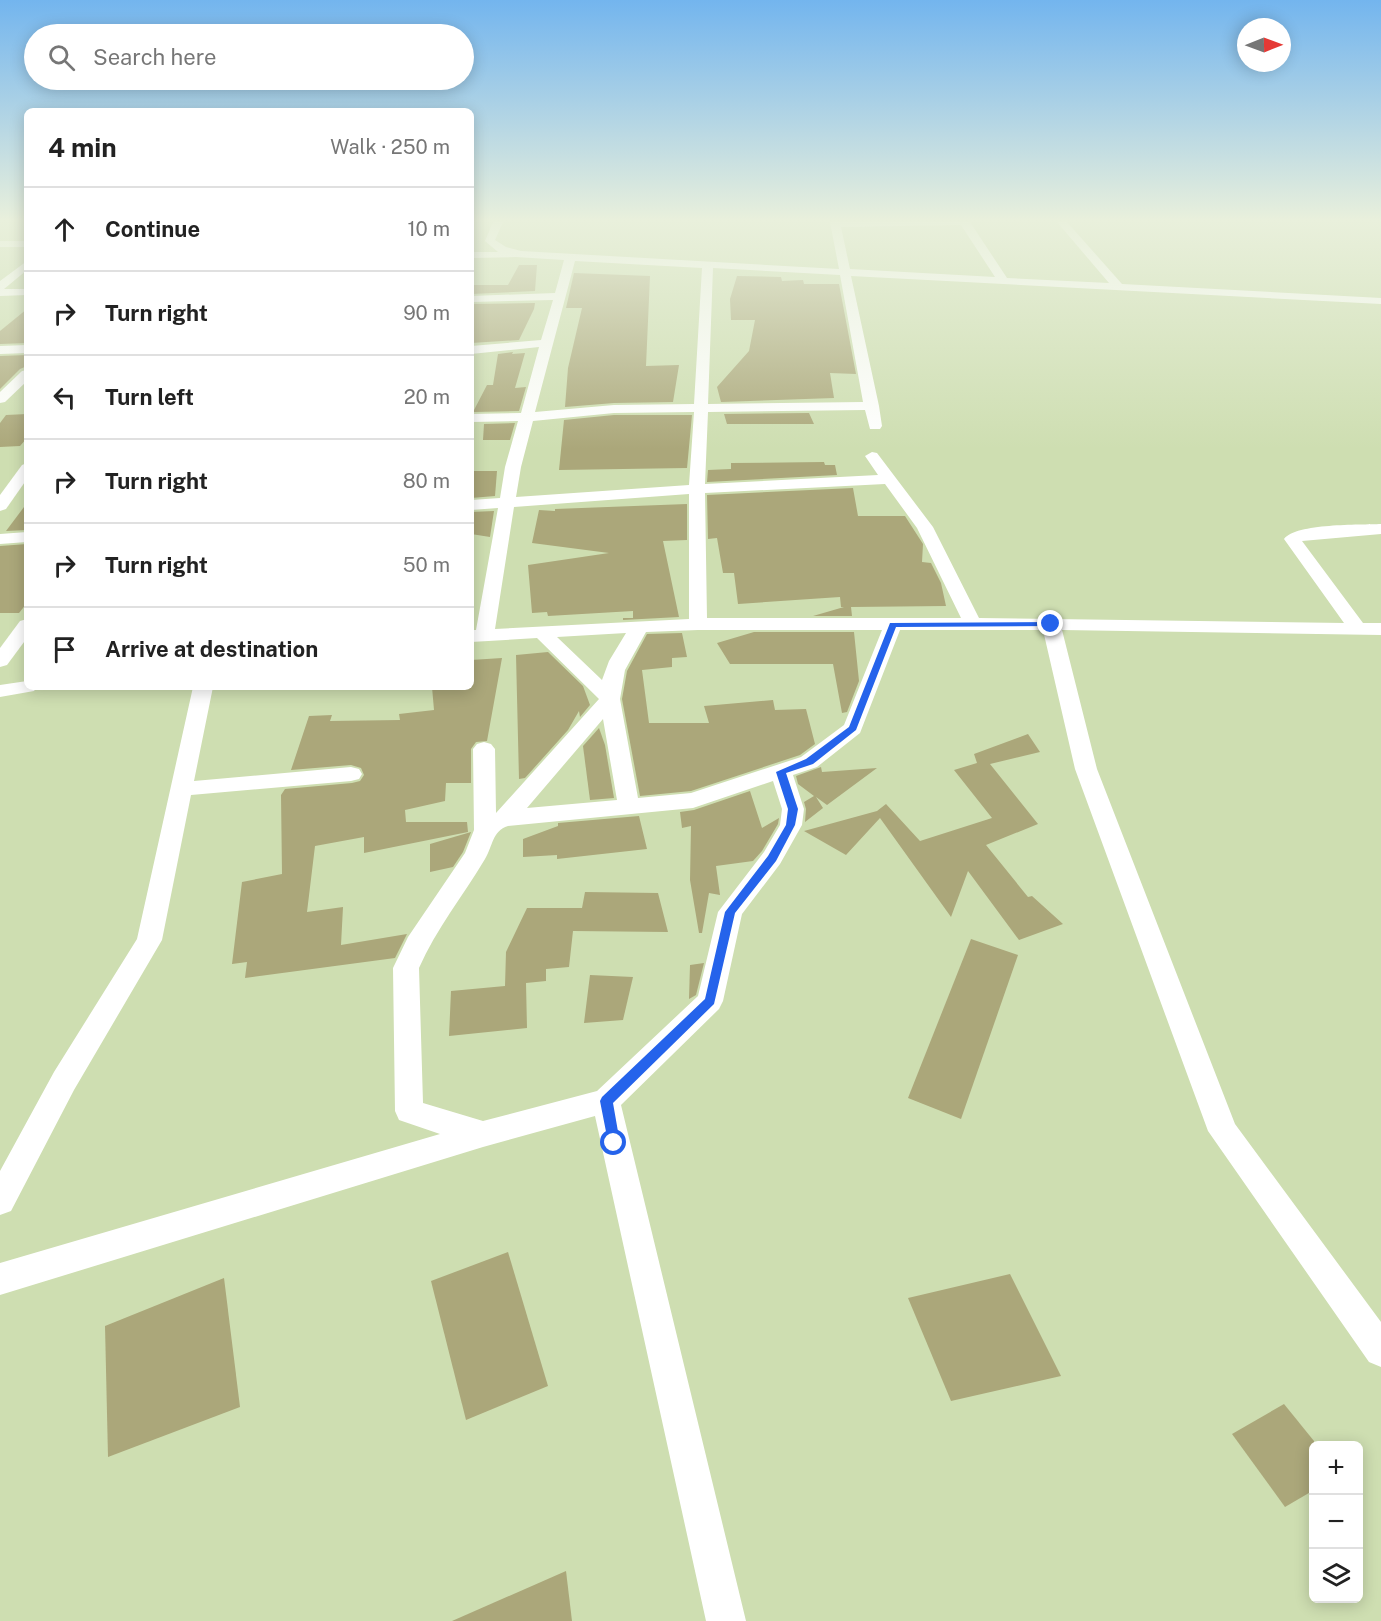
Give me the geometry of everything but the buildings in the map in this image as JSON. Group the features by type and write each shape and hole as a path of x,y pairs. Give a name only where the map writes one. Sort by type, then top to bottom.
{"street":[{"path":"474,299 511,298"},
{"path":"560,298 526,417 478,635 698,624 1051,624 1381,629"},
{"path":"698,624 697,489 706,298"},
{"path":"851,298 875,426"},
{"path":"1318,298 1381,301"},
{"path":"474,350 546,344"},
{"path":"0,350 24,349"},
{"path":"0,399 24,377"},
{"path":"474,418 526,417 614,409 872,406"},
{"path":"872,456 925,527 973,624"},
{"path":"0,506 24,472"},
{"path":"474,505 697,489 889,480"},
{"path":"1357,628 1292,539 1302,534 1381,529"},
{"path":"0,539 24,537"},
{"path":"485,830 494,822 506,818 693,800 809,762 853,728 893,624"},
{"path":"1051,624 1086,769 1223,1131 1381,1350"},
{"path":"629,807 610,699 610,681 623,650 640,627"},
{"path":"0,661 24,629"},
{"path":"541,632 610,699"},
{"path":"0,691 24,687"},
{"path":"0,1201 64,1081 149,940 202,690"},
{"path":"506,818 610,699"},
{"path":"483,749 485,830 477,855 417,944 406,968 409,1111 483,1134"},
{"path":"0,1278 483,1134 606,1101 710,1001 730,912 772,858 790,825 793,809 781,772"},
{"path":"181,789 351,774"},
{"path":"606,1101 726,1621"}],"route":[{"path":"614,1143 606,1101 710,1001 730,912 772,858 790,825 793,809 781,772 809,762 853,728 893,624 1051,624"}]}
